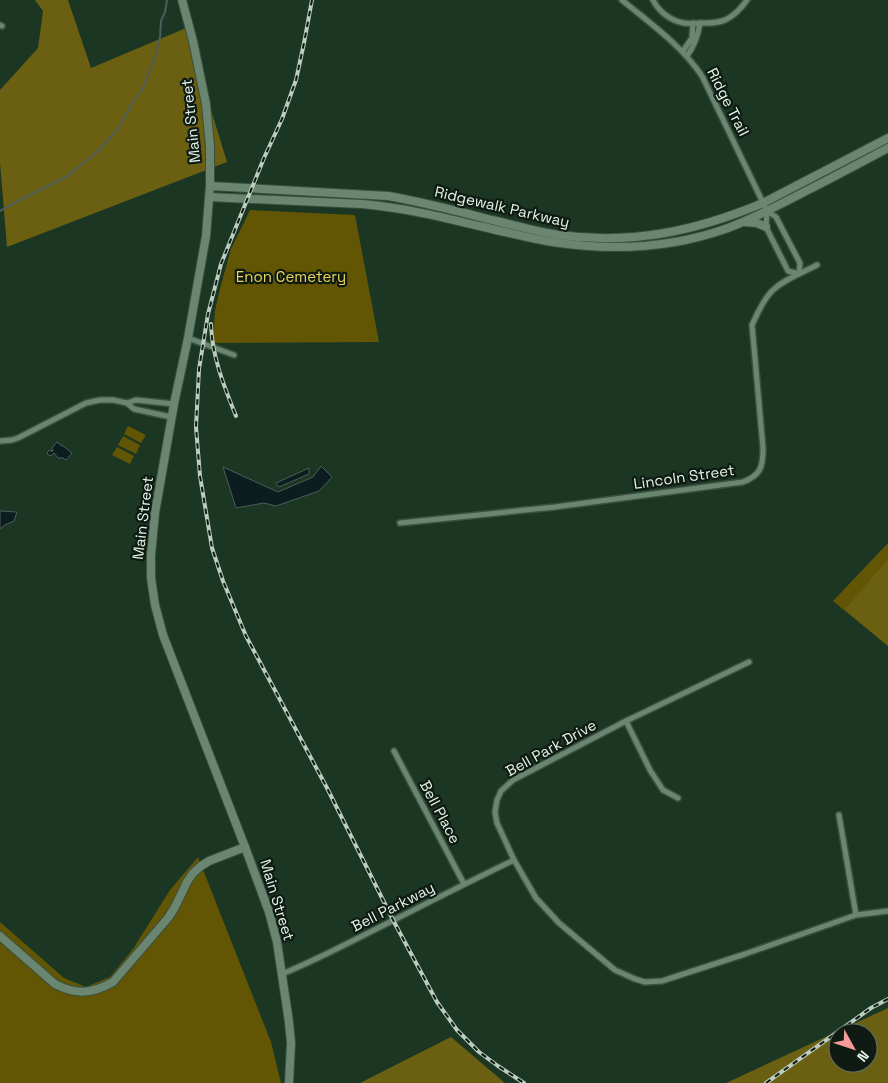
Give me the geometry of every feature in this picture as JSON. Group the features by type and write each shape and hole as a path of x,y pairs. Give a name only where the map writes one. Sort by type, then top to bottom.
{"main road":[{"name":"Main Street","path":"182,0 206,104 210,186 206,236 155,513 151,578 163,635 246,847 269,912 277,942 291,1043 289,1083"},
{"name":"Ridgewalk Parkway","path":"210,186 388,196 559,235 630,238 676,232 730,217 763,203 888,138"},
{"name":"Ridgewalk Parkway","path":"209,197 386,206 560,244 632,247 696,238 742,222 768,211 888,148"},
{"path":"742,222 757,223 766,227"},
{"path":"0,936 47,977 64,988 83,992 100,989 113,982 162,926 175,907 187,882 197,870 209,861 246,847"}],"street":[{"name":"Ridge Trail","path":"622,0 682,51 699,72 763,203 776,218 800,263 799,274"},
{"path":"653,0 662,13 683,23 717,23 728,19 747,0"},
{"path":"682,51 692,38 693,23"},
{"path":"687,56 698,38 700,23"},
{"path":"768,211 766,227 788,271 799,274"},
{"name":"Lincoln Street","path":"400,523 555,507 743,482 752,478 758,473 763,463 763,448 752,325 771,292 783,283 817,265"},
{"path":"188,338 234,355"},
{"path":"0,441 18,438 93,400 106,399 127,403 136,400 174,404"},
{"path":"127,403 134,409 172,417"},
{"name":"Bell Park Drive","path":"749,662 626,721 513,780 501,791 495,812 514,860 536,898 558,923 615,970 645,982 662,981 856,915 888,911"},
{"path":"626,721 650,770 663,790 678,798"},
{"name":"Bell Place","path":"394,751 464,884"},
{"path":"840,815 856,915"},
{"name":"Bell Parkway","path":"282,974 335,950 514,860"}],"green space":[{"name":"Enon Cemetery","path":"250,210 355,215 379,342 213,343 215,310 231,249"},
{"path":"128,426 146,435 141,443 124,434"},
{"path":"123,436 140,445 136,454 118,445"},
{"path":"117,447 134,456 130,464 112,455"},
{"path":"888,543 888,646 833,601"},
{"path":"198,857 271,1042 281,1083 0,1083 0,922 64,978 86,987 110,977 133,949 170,890"}],"shaded area":[{"path":"35,0 68,0 91,68 186,28 227,162 7,247 0,163 0,90 38,48 43,11"},
{"path":"57,442 72,453 66,460 58,458 54,453 51,456 47,454 48,451 53,451 52,448"},
{"path":"321,466 332,477 319,491 276,506 264,503 236,508 223,467 278,492 313,477"},
{"path":"309,468 309,474 279,487 276,483"},
{"path":"0,511 17,512 14,521 0,529"},
{"path":"888,559 888,646 845,610"},
{"path":"888,1008 888,1083 726,1083 828,1036 828,1073 878,1073 878,1023 856,1023"},
{"path":"451,1037 505,1083 360,1083"}],"waterway":[{"path":"0,211 66,177 98,151 118,129 143,88 155,57 160,37 161,21 167,0"}],"railway":[{"path":"312,0 296,80 282,119 221,264 208,314 199,369 196,427 200,476 212,548 223,581 246,636 437,1002 457,1030 479,1052 524,1083"},
{"path":"211,324 216,360 236,416"},
{"path":"766,1083 871,1008 888,999"}]}
